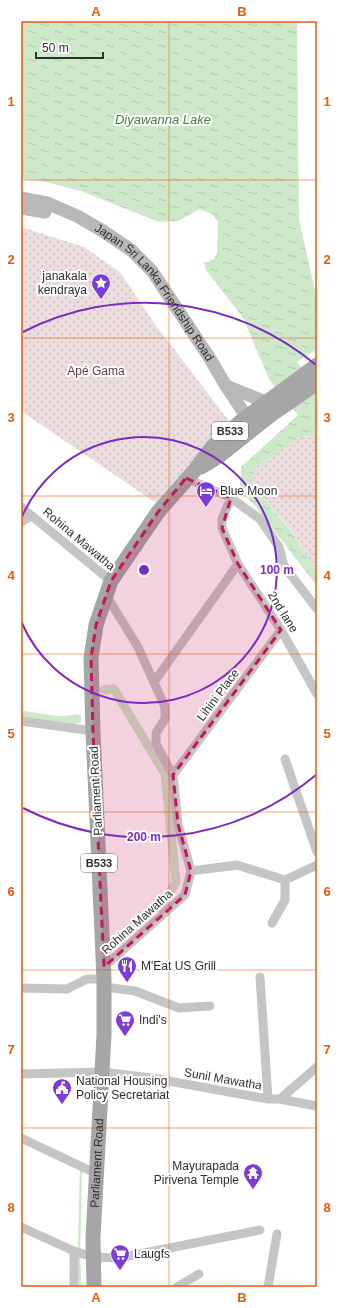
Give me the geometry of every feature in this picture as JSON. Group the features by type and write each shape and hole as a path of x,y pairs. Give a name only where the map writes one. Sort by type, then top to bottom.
{"main road":[{"name":"Japan Sri Lanka Friendship Road","path":"21,198 47,204 77,216 131,250 152,271 209,357 247,425"},
{"name":"Japan Sri Lanka Friendship Road","path":"21,208 43,211 76,223 102,237 130,258 147,279 247,425"},
{"name":"Parliament Road","path":"94,1287 93,1257 95,1173 104,1035 104,978 91,658 96,625 108,588 158,512 213,446 247,425 270,405 315,375"},
{"path":"226,386 270,405"}],"street":[{"path":"191,474 231,498 260,519 279,547 284,566 317,608"},
{"name":"2nd lane","path":"231,498 222,519 222,528 238,564 281,630 317,694"},
{"name":"Rohina Mawatha","path":"21,507 108,588 138,646 165,707 165,719 156,733 156,744 174,775 178,824 191,871 185,895 104,978"},
{"name":"Rohina Mawatha","path":"21,522 31,516"},
{"path":"154,682 238,564"},
{"name":"Lihini Place","path":"174,775 281,630"},
{"path":"21,721 93,730"},
{"path":"285,759 317,852"},
{"path":"191,871 237,865 284,880 317,865"},
{"path":"272,924 285,900 284,880"},
{"path":"260,977 268,1099"},
{"path":"21,988 67,989 87,979 104,978 179,1008 210,1006"},
{"path":"280,1099 317,1067"},
{"name":"Sunil Mawatha","path":"21,1074 102,1072 152,1078 268,1099 280,1099 317,1106"},
{"path":"21,1138 95,1173"},
{"path":"21,1227 74,1251 93,1257 119,1258 260,1230"},
{"path":"268,1287 276,1234"},
{"path":"74,1251 74,1287"},
{"path":"177,1287 199,1274"}],"highlighted area":[{"path":"186,478 231,498 222,528 238,564 281,630 173,775 178,824 191,871 185,895 104,967 91,658 96,625 111,581 158,512"}],"green space":[{"name":"Apé Gama","path":"21,227 84,247 120,272 154,323 232,425 156,503 21,411"},
{"path":"317,436 317,569 304,554 295,535 252,483 253,469 299,437"}],"water":[{"name":"Diyawanna Lake","path":"21,21 297,21 299,220 317,299 317,349 297,362 317,388 317,436 299,437 254,469 252,483 295,536 304,554 317,569 317,586 255,506 240,490 241,467 298,415 270,381 243,318 206,270 204,263 214,259 217,253 218,222 212,214 200,209 178,221 159,222 81,191 46,182 21,179"}],"waterway":[{"path":"104,690 114,689 165,774 176,882 160,908"},
{"path":"21,715 60,721 77,719"},
{"path":"79,1249 81,1172"},
{"path":"79,1256 80,1287"}],"place":[{"name":"janakala kendraya","path":"101,300"},
{"name":"Blue Moon","path":"206,508"},
{"name":"M'Eat US Grill","path":"127,983"},
{"name":"Indi's","path":"125,1037"},
{"name":"National Housing Policy Secretariat","path":"62,1105"},
{"name":"Mayurapada Pirivena Temple","path":"253,1190"},
{"name":"Laugfs","path":"120,1271"}]}
